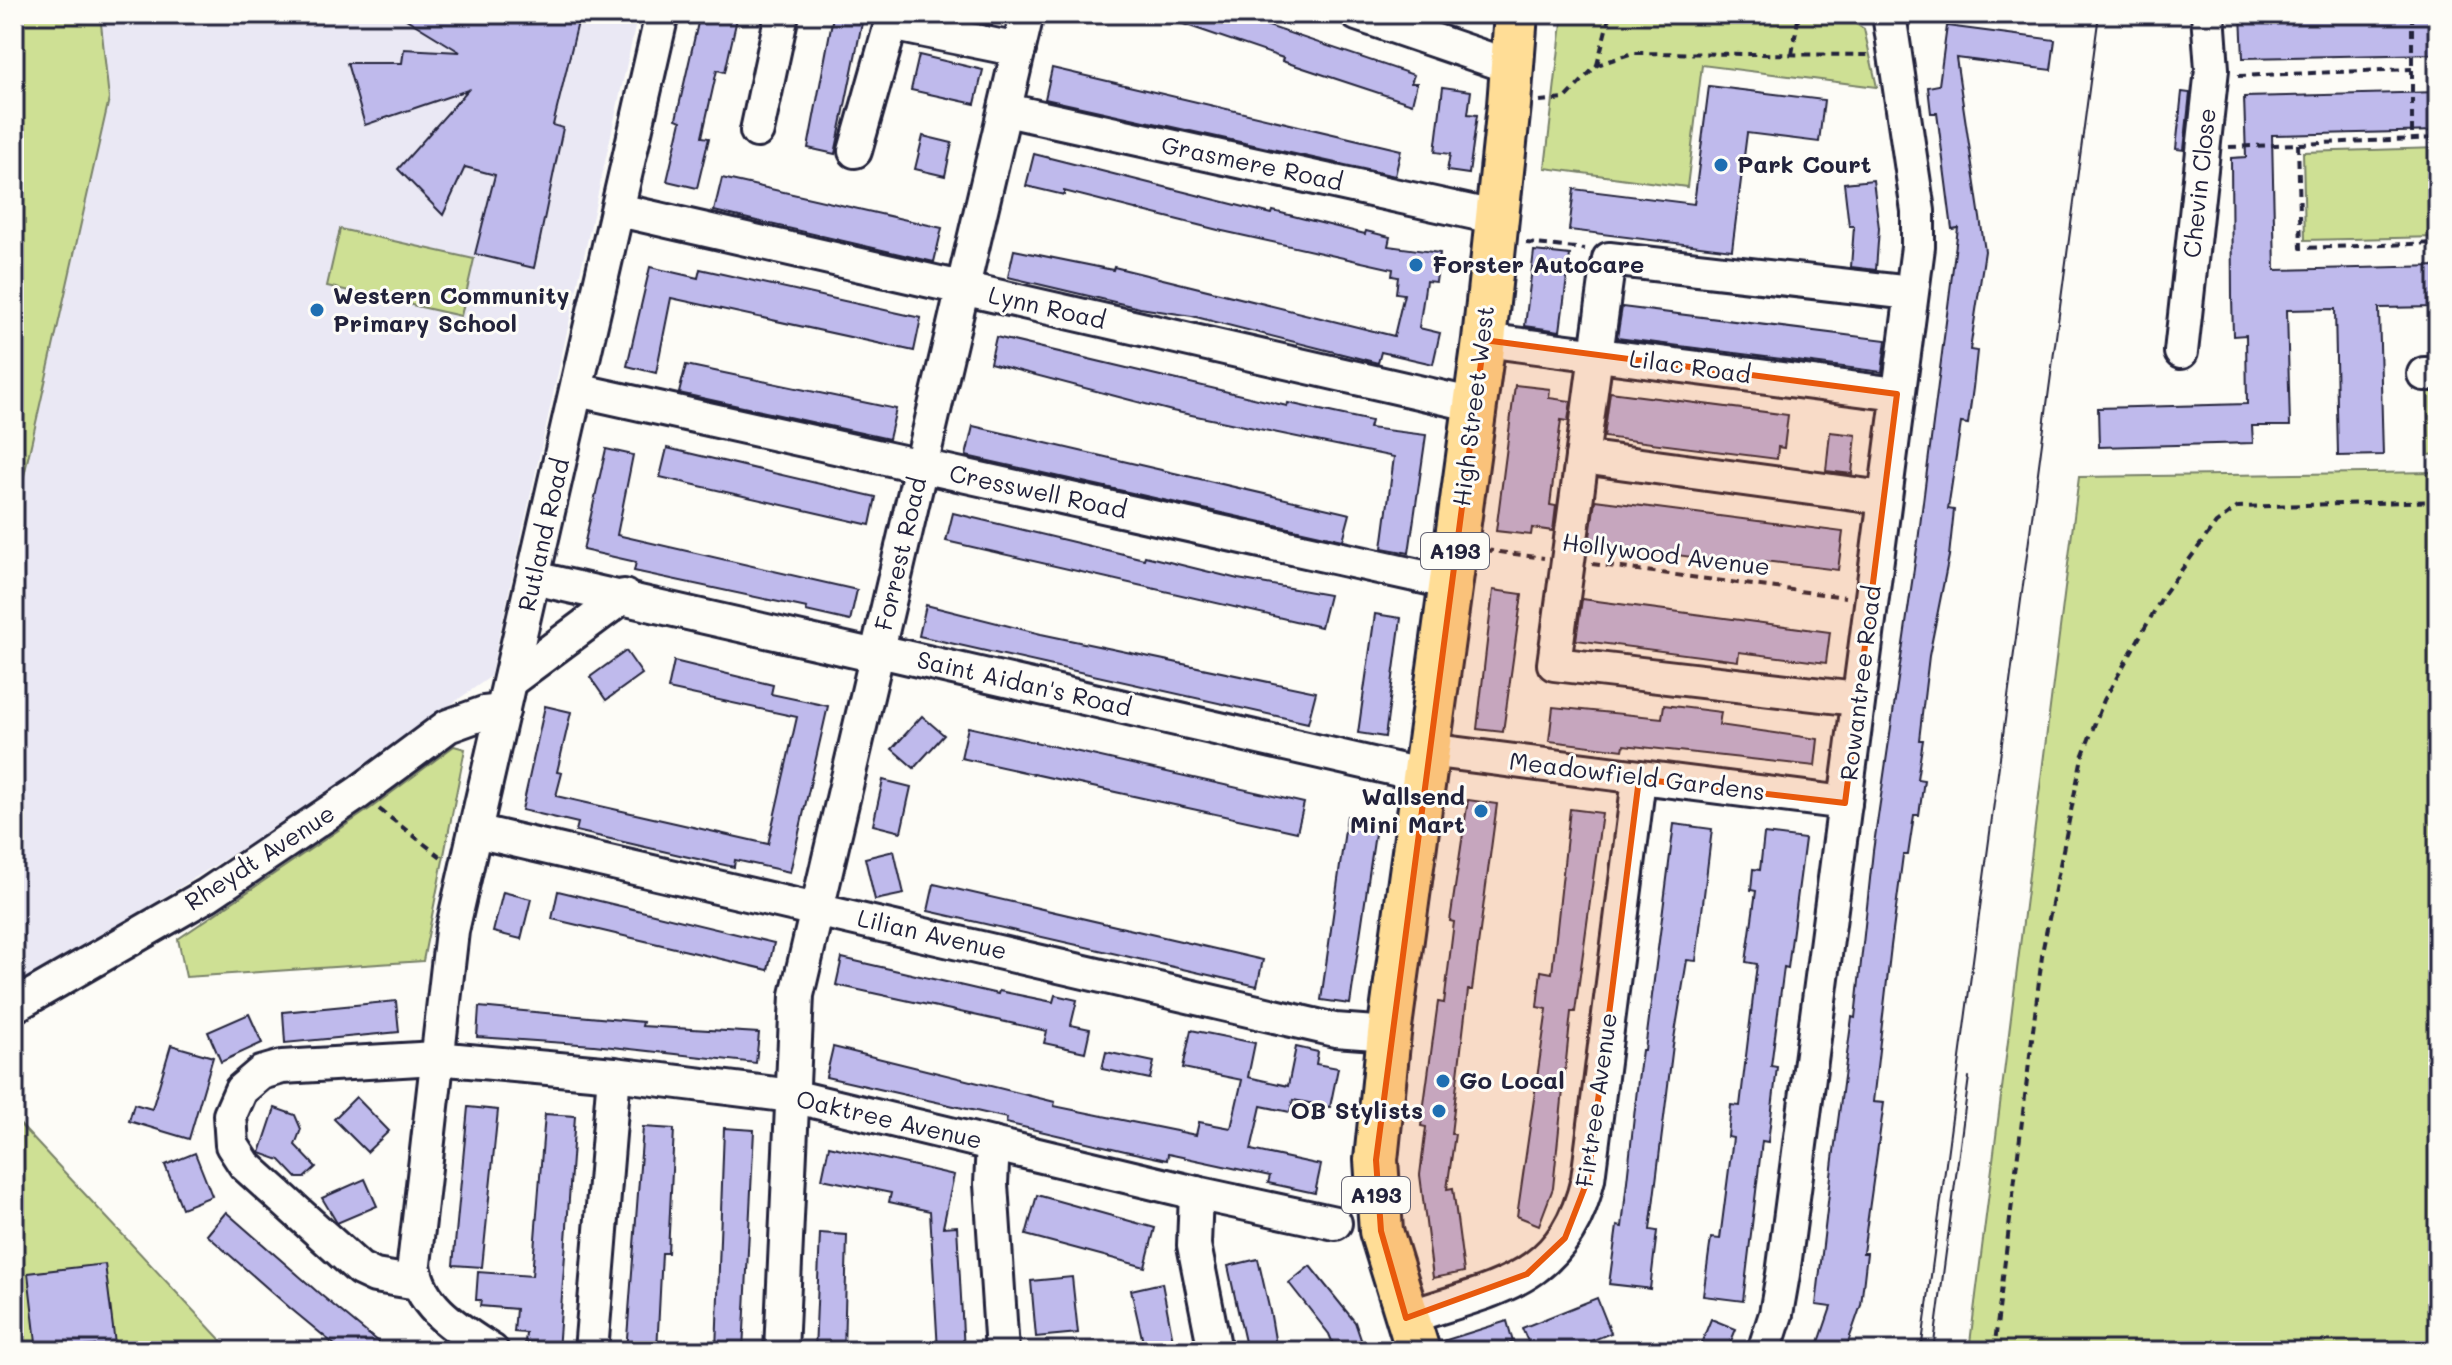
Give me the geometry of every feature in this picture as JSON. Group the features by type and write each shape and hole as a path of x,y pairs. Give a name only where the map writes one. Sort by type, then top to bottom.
{"main road":[{"name":"High Street West","path":"1389,1034 1484,340 1516,14"},
{"name":"A193","path":"1389,1034 1379,1123 1376,1192 1389,1265 1412,1334"}],"street":[{"name":"Rutland Road","path":"418,1283 413,1252 448,953 662,14"},
{"path":"757,131 782,14"},
{"name":"Forrest Road","path":"781,1351 797,995 1027,14"},
{"path":"1357,14 1510,86"},
{"name":"Rowantree Road","path":"1764,1351 1776,1314 1783,1274 1918,247 1918,211 1892,56 1889,14"},
{"name":"Chevin Close","path":"2181,352 2211,77 2208,14"},
{"path":"855,151 889,19 1019,50"},
{"name":"Grasmere Road","path":"1006,110 1497,229"},
{"name":"Lynn Road","path":"619,210 1475,405"},
{"path":"1857,699 1554,664 1609,259 1911,293"},
{"name":"Lilac Road","path":"1484,340 1897,394"},
{"name":"Cresswell Road","path":"577,390 922,466 1454,564"},
{"path":"1582,457 1884,498"},
{"name":"Saint Aidan's Road","path":"534,578 878,654 892,654 1426,763"},
{"path":"506,696 624,596"},
{"name":"Rheydt Avenue","path":"14,1006 207,895 358,793 448,726 484,713 506,696"},
{"name":"Meadowfield Gardens","path":"1426,763 1639,779 1845,803"},
{"name":"Firtree Avenue","path":"1412,1334 1527,1274 1555,1252 1575,1220 1588,1179 1639,779"},
{"name":"Lilian Avenue","path":"475,831 1335,1030 1389,1034"},
{"name":"Oaktree Avenue","path":"418,1283 375,1276 348,1259 245,1165 232,1145 229,1125 233,1105 241,1090 253,1078 271,1070 436,1058 614,1074 792,1096 1196,1193 1335,1223"},
{"path":"591,1351 614,1074"},
{"path":"993,1144 991,1184 1002,1351"},
{"path":"1196,1193 1194,1245 1215,1351"},
{"path":"418,1283 440,1314 492,1351"}],"path":[{"path":"1597,65 1610,14"},
{"path":"1792,54 1799,14"},
{"path":"2412,14 2412,139"},
{"path":"1510,86 1565,99 1597,65 1633,53 1892,56"},
{"path":"2211,77 2412,69"},
{"path":"2203,148 2438,138"},
{"path":"2298,144 2301,248 2438,243"},
{"path":"1497,229 1603,251 1609,259"},
{"path":"1994,1351 2043,948 2082,757 2104,700 2164,594 2216,523 2238,507 2438,501"},
{"name":"Hollywood Avenue","path":"1454,564 1568,561 1871,600"},
{"path":"358,793 465,875"}],"highlighted area":[{"path":"1484,340 1897,394 1845,803 1639,779 1588,1179 1565,1238 1527,1274 1406,1318 1381,1231 1376,1160"}],"shaded area":[{"name":"Western Community Primary School","path":"100,14 638,14 490,677 278,826 15,990 14,520 109,99"}],"green space":[{"path":"14,14 100,14 109,99 14,520"},
{"path":"1563,14 1839,14 1864,29 1877,87 1702,65 1687,187 1545,168"},
{"path":"2438,148 2438,237 2305,240 2303,152"},
{"path":"340,229 474,259 461,316 327,286"},
{"path":"2427,384 2438,384 2438,454 2429,455"},
{"path":"2438,472 2438,1351 1969,1351 2079,477"},
{"path":"454,746 465,749 423,961 186,977 178,939 371,808"},
{"path":"14,1118 231,1351 14,1351"}],"building":[{"path":"398,14 580,14 553,125 563,128 534,268 475,254 495,175 465,167 443,215 398,169 468,90 365,125 347,63 402,63 404,49 460,52"},
{"path":"700,14 738,14 725,72 717,70 702,137 709,138 697,188 667,181 681,121 676,119"},
{"path":"937,14 995,14 992,25"},
{"path":"1164,14 1233,14 1414,75 1411,83 1417,83 1412,104 1282,61 1283,58 1163,17"},
{"path":"2401,14 2401,19 2438,18 2438,54 2243,58 2241,15"},
{"path":"833,16 862,23 835,154 808,148"},
{"path":"1947,26 2055,40 2051,70 1956,58 1985,251 1970,350 1977,351 1973,388 1968,424 1961,423 1948,509 1954,510 1949,556 1929,656 1919,740 1923,740 1917,779 1924,780 1919,815 1914,815 1908,855 1903,855 1891,946 1873,1102 1884,1103 1863,1253 1867,1253 1861,1305 1845,1351 1816,1351 1831,1307 1816,1305 1833,1159 1852,1017 1855,1018 1873,851 1918,541 1958,228 1952,229 1937,113 1931,113 1928,87 1939,85"},
{"path":"919,55 983,70 975,104 911,90"},
{"path":"1052,68 1401,150 1395,176 1045,99"},
{"name":"Park Court","path":"1709,86 1824,100 1819,142 1747,133 1732,250 1569,230 1574,189 1694,204"},
{"path":"1443,87 1471,91 1468,114 1477,115 1469,174 1447,171 1450,154 1435,152"},
{"path":"2182,92 2190,93 2184,150 2176,149"},
{"path":"2438,92 2438,131 2272,135 2275,270 2438,266 2438,307 2379,308 2383,455 2338,456 2335,309 2287,310 2290,426 2252,426 2253,443 2099,447 2098,408 2247,404 2246,335 2233,336 2232,296 2231,158 2246,157 2244,97"},
{"path":"923,136 952,143 945,176 915,169"},
{"path":"1034,154 1272,214 1273,211 1365,234 1366,231 1390,237 1388,246 1440,253 1436,282 1426,281 1419,328 1440,333 1433,364 1381,352 1378,363 1192,316 1140,308 1008,277 1014,250 1113,270 1114,267 1394,336 1404,294 1396,293 1398,277 1392,276 1393,269 1218,230 1064,191 1064,195 1026,186"},
{"path":"722,178 942,228 934,262 714,211"},
{"path":"1873,180 1879,228 1876,270 1851,267 1854,226 1849,226 1844,183"},
{"path":"1534,251 1570,255 1560,331 1525,326"},
{"path":"650,267 698,278 700,269 921,318 914,351 671,298 656,373 627,366"},
{"path":"1622,307 1886,340 1882,372 1617,338"},
{"path":"996,337 1287,406 1288,403 1371,421 1369,428 1426,435 1409,553 1382,548 1394,457 1172,411 990,363"},
{"path":"686,365 896,409 889,439 679,393"},
{"path":"1515,385 1550,389 1549,398 1571,401 1568,421 1561,420 1550,505 1556,506 1553,531 1532,528 1531,535 1496,531"},
{"path":"1610,392 1788,415 1784,448 1778,447 1777,459 1604,437"},
{"path":"973,426 1350,514 1343,540 966,456"},
{"path":"1830,432 1856,435 1852,474 1826,471"},
{"path":"667,448 876,497 870,525 660,477"},
{"path":"606,449 633,455 617,535 857,590 850,621 806,611 807,608 634,571 636,562 583,550"},
{"path":"1595,500 1843,532 1838,570 1764,561 1763,566 1589,544"},
{"path":"953,513 1144,559 1145,556 1238,579 1329,595 1321,627 946,541"},
{"path":"1493,590 1522,594 1503,732 1477,729"},
{"path":"1582,599 1830,632 1826,663 1739,652 1738,661 1576,640"},
{"path":"926,605 1041,634 1316,692 1308,723 919,636"},
{"path":"1375,614 1401,618 1385,737 1358,733"},
{"path":"626,651 642,674 606,700 590,677"},
{"path":"674,661 773,685 771,694 828,706 790,872 735,860 734,867 684,856 576,831 578,823 522,810 545,706 571,712 557,772 562,773 556,796 768,844 797,717 668,689"},
{"path":"1664,705 1721,712 1719,725 1818,739 1815,766 1624,745 1623,750 1549,741 1553,707 1662,718"},
{"path":"922,716 944,735 914,768 892,749"},
{"path":"968,727 1304,803 1297,832 961,758"},
{"path":"883,780 911,787 901,832 873,825"},
{"path":"1468,800 1497,804 1472,990 1468,990 1447,1189 1453,1188 1464,1272 1433,1278 1420,1175 1426,1127 1421,1126 1438,1002 1444,1003 1454,922 1450,921"},
{"path":"1570,809 1602,813 1575,1012 1571,1012 1553,1188 1539,1225 1517,1216 1547,1009 1537,1007 1541,971 1552,973"},
{"path":"1347,816 1377,820 1350,1004 1321,1000"},
{"path":"1674,824 1712,829 1696,961 1687,960 1673,1045 1650,1230 1657,1231 1650,1289 1609,1284 1617,1226 1622,1227 1638,1080 1642,1050 1645,1050"},
{"path":"1764,834 1805,839 1788,968 1784,967 1771,1066 1777,1067 1768,1142 1762,1141 1743,1301 1703,1296 1711,1238 1720,1239 1733,1138 1728,1137 1731,1105 1740,1106 1757,964 1746,962 1756,891 1751,890 1753,869 1760,870"},
{"path":"894,851 904,894 875,900 865,858"},
{"path":"934,884 1263,960 1257,986 928,911"},
{"path":"558,891 774,943 768,970 552,919"},
{"path":"503,892 531,899 521,939 493,932"},
{"path":"842,958 998,994 999,991 1053,1002 1055,995 1077,1000 1071,1025 1090,1029 1085,1052 1044,1043 1047,1031 836,985"},
{"path":"396,1001 399,1032 285,1043 283,1012"},
{"path":"479,1007 643,1022 642,1026 759,1033 756,1063 594,1045 477,1037"},
{"path":"249,1014 262,1043 221,1062 208,1032"},
{"path":"1191,1030 1255,1043 1248,1077 1288,1086 1296,1047 1318,1052 1316,1064 1338,1068 1330,1107 1293,1100 1290,1112 1261,1106 1251,1150 1321,1165 1315,1193 1268,1183 1270,1176 1168,1154 1167,1160 1125,1151 1006,1123 1007,1118 826,1077 833,1047 1055,1102 1054,1106 1132,1122 1196,1135 1199,1122 1231,1128 1242,1080 1183,1068"},
{"path":"171,1045 213,1057 189,1139 129,1121 134,1104 152,1109"},
{"path":"1106,1052 1154,1062 1150,1079 1102,1069"},
{"path":"356,1097 389,1131 367,1152 334,1119"},
{"path":"468,1107 498,1110 482,1267 453,1265"},
{"path":"275,1108 295,1115 301,1129 295,1145 316,1167 304,1178 297,1178 280,1160 260,1153"},
{"path":"545,1114 575,1116 558,1351 541,1350 541,1343 525,1342 526,1333 514,1332 516,1309 480,1306 481,1300 476,1300 478,1272 532,1276"},
{"path":"643,1127 674,1129 668,1253 662,1253 657,1351 626,1351"},
{"path":"724,1128 754,1130 743,1351 716,1351"},
{"path":"829,1146 954,1175 943,1227 957,1226 964,1351 938,1351 930,1211 889,1202 891,1193 822,1179"},
{"path":"195,1153 212,1196 182,1208 165,1165"},
{"path":"365,1179 377,1206 337,1223 322,1198"},
{"path":"1037,1195 1155,1228 1145,1267 1026,1235"},
{"path":"226,1212 389,1351 342,1351 290,1308 207,1235"},
{"path":"820,1233 847,1235 844,1351 815,1351"},
{"path":"1258,1259 1277,1351 1247,1351 1228,1266"},
{"path":"105,1264 115,1344 37,1351 28,1273"},
{"path":"1310,1266 1355,1322 1365,1351 1336,1351 1329,1334 1289,1283"},
{"path":"1072,1277 1078,1333 1036,1337 1031,1281"},
{"path":"1162,1283 1175,1351 1145,1351 1131,1290"},
{"path":"1597,1298 1611,1333 1566,1351 1532,1351 1522,1328"},
{"path":"1711,1319 1736,1329 1727,1351 1698,1351"},
{"path":"1507,1321 1513,1342 1487,1351 1441,1351 1440,1342"}],"tram line":[{"path":"1921,1351 2099,14"},
{"path":"1933,1351 1969,1077"}],"place":[{"name":"Park Court","path":"1721,165"},
{"name":"Forster Autocare","path":"1416,265"},
{"name":"Western Community Primary School","path":"317,310"},
{"name":"Wallsend Mini Mart","path":"1481,811"},
{"name":"Go Local","path":"1443,1081"},
{"name":"OB Stylists","path":"1439,1111"}]}
